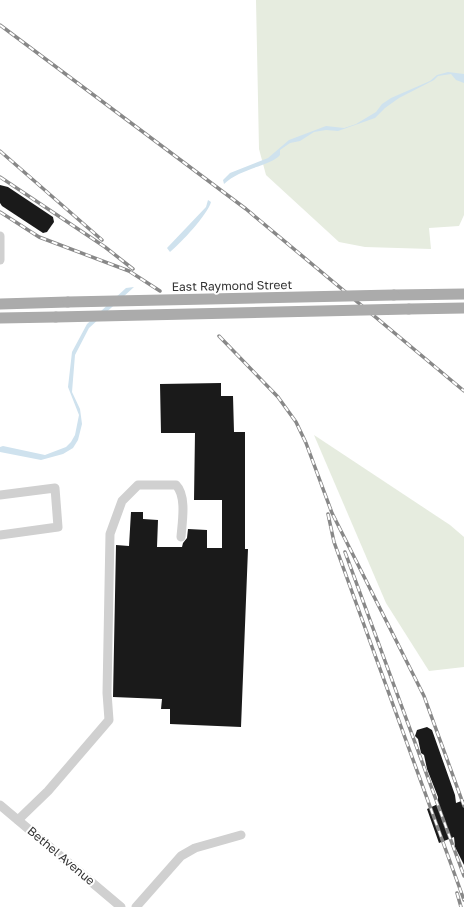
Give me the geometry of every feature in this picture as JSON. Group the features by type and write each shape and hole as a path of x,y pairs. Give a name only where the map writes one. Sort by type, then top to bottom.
{"main road":[{"name":"East Raymond Street","path":"0,304 464,294"},
{"path":"0,318 464,308"}],"street":[{"path":"0,236 0,260"},
{"path":"18,820 48,791 109,720 107,693 110,534 122,502 138,485 176,486 179,489 181,497 181,537"},
{"path":"0,495 55,488 58,527 0,535"},
{"name":"Bethel Avenue","path":"0,805 121,907"},
{"path":"136,907 181,856 195,848 241,835"}],"shaded area":[{"path":"256,0 464,0 464,215 459,226 429,228 431,249 365,247 339,242 266,175 259,149"},
{"path":"314,435 450,525 464,537 464,667 429,671 386,603"}],"water":[{"path":"448,72 464,74 464,83 456,80 451,74 438,76 434,80 399,98 385,108 375,118 338,131 326,130 314,132 300,141 290,143 280,150 280,155 276,159 238,174 224,184 223,180 230,173 268,158 289,140 326,126 344,128 356,124 376,112 382,104 391,98 430,81 437,75"},
{"path":"208,200 211,202 200,221 170,252 167,248 206,207"},
{"path":"134,287 89,328 75,355 72,392 80,409 82,424 78,440 73,448 63,454 41,460 0,452 0,447 3,446 45,455 66,447 71,442 75,435 79,415 68,387 72,352 87,324 126,288"}],"building":[{"path":"0,185 8,187 53,217 54,222 47,232 43,233 2,206 0,203"},
{"path":"221,383 221,396 233,396 234,432 245,432 245,549 248,549 241,727 170,724 170,709 161,709 162,699 113,697 116,545 129,546 131,512 143,512 143,519 158,520 157,547 182,547 187,538 188,529 207,530 207,548 222,548 222,500 194,500 195,433 161,433 160,384"},
{"path":"427,727 432,730 455,795 456,803 464,800 464,865 455,847 454,837 439,843 427,809 438,804 438,797 427,769 424,755 421,753 418,739 415,736 417,730"}],"railway":[{"path":"0,25 246,209 464,391"},
{"path":"0,151 102,240"},
{"path":"0,177 105,247 133,269"},
{"path":"0,212 39,237 129,271 160,291"},
{"path":"219,336 278,397 296,422 306,443 332,513 424,696 464,806"},
{"path":"328,514 334,542 464,900"},
{"path":"345,552 464,876"},
{"path":"457,893 461,907"}]}
